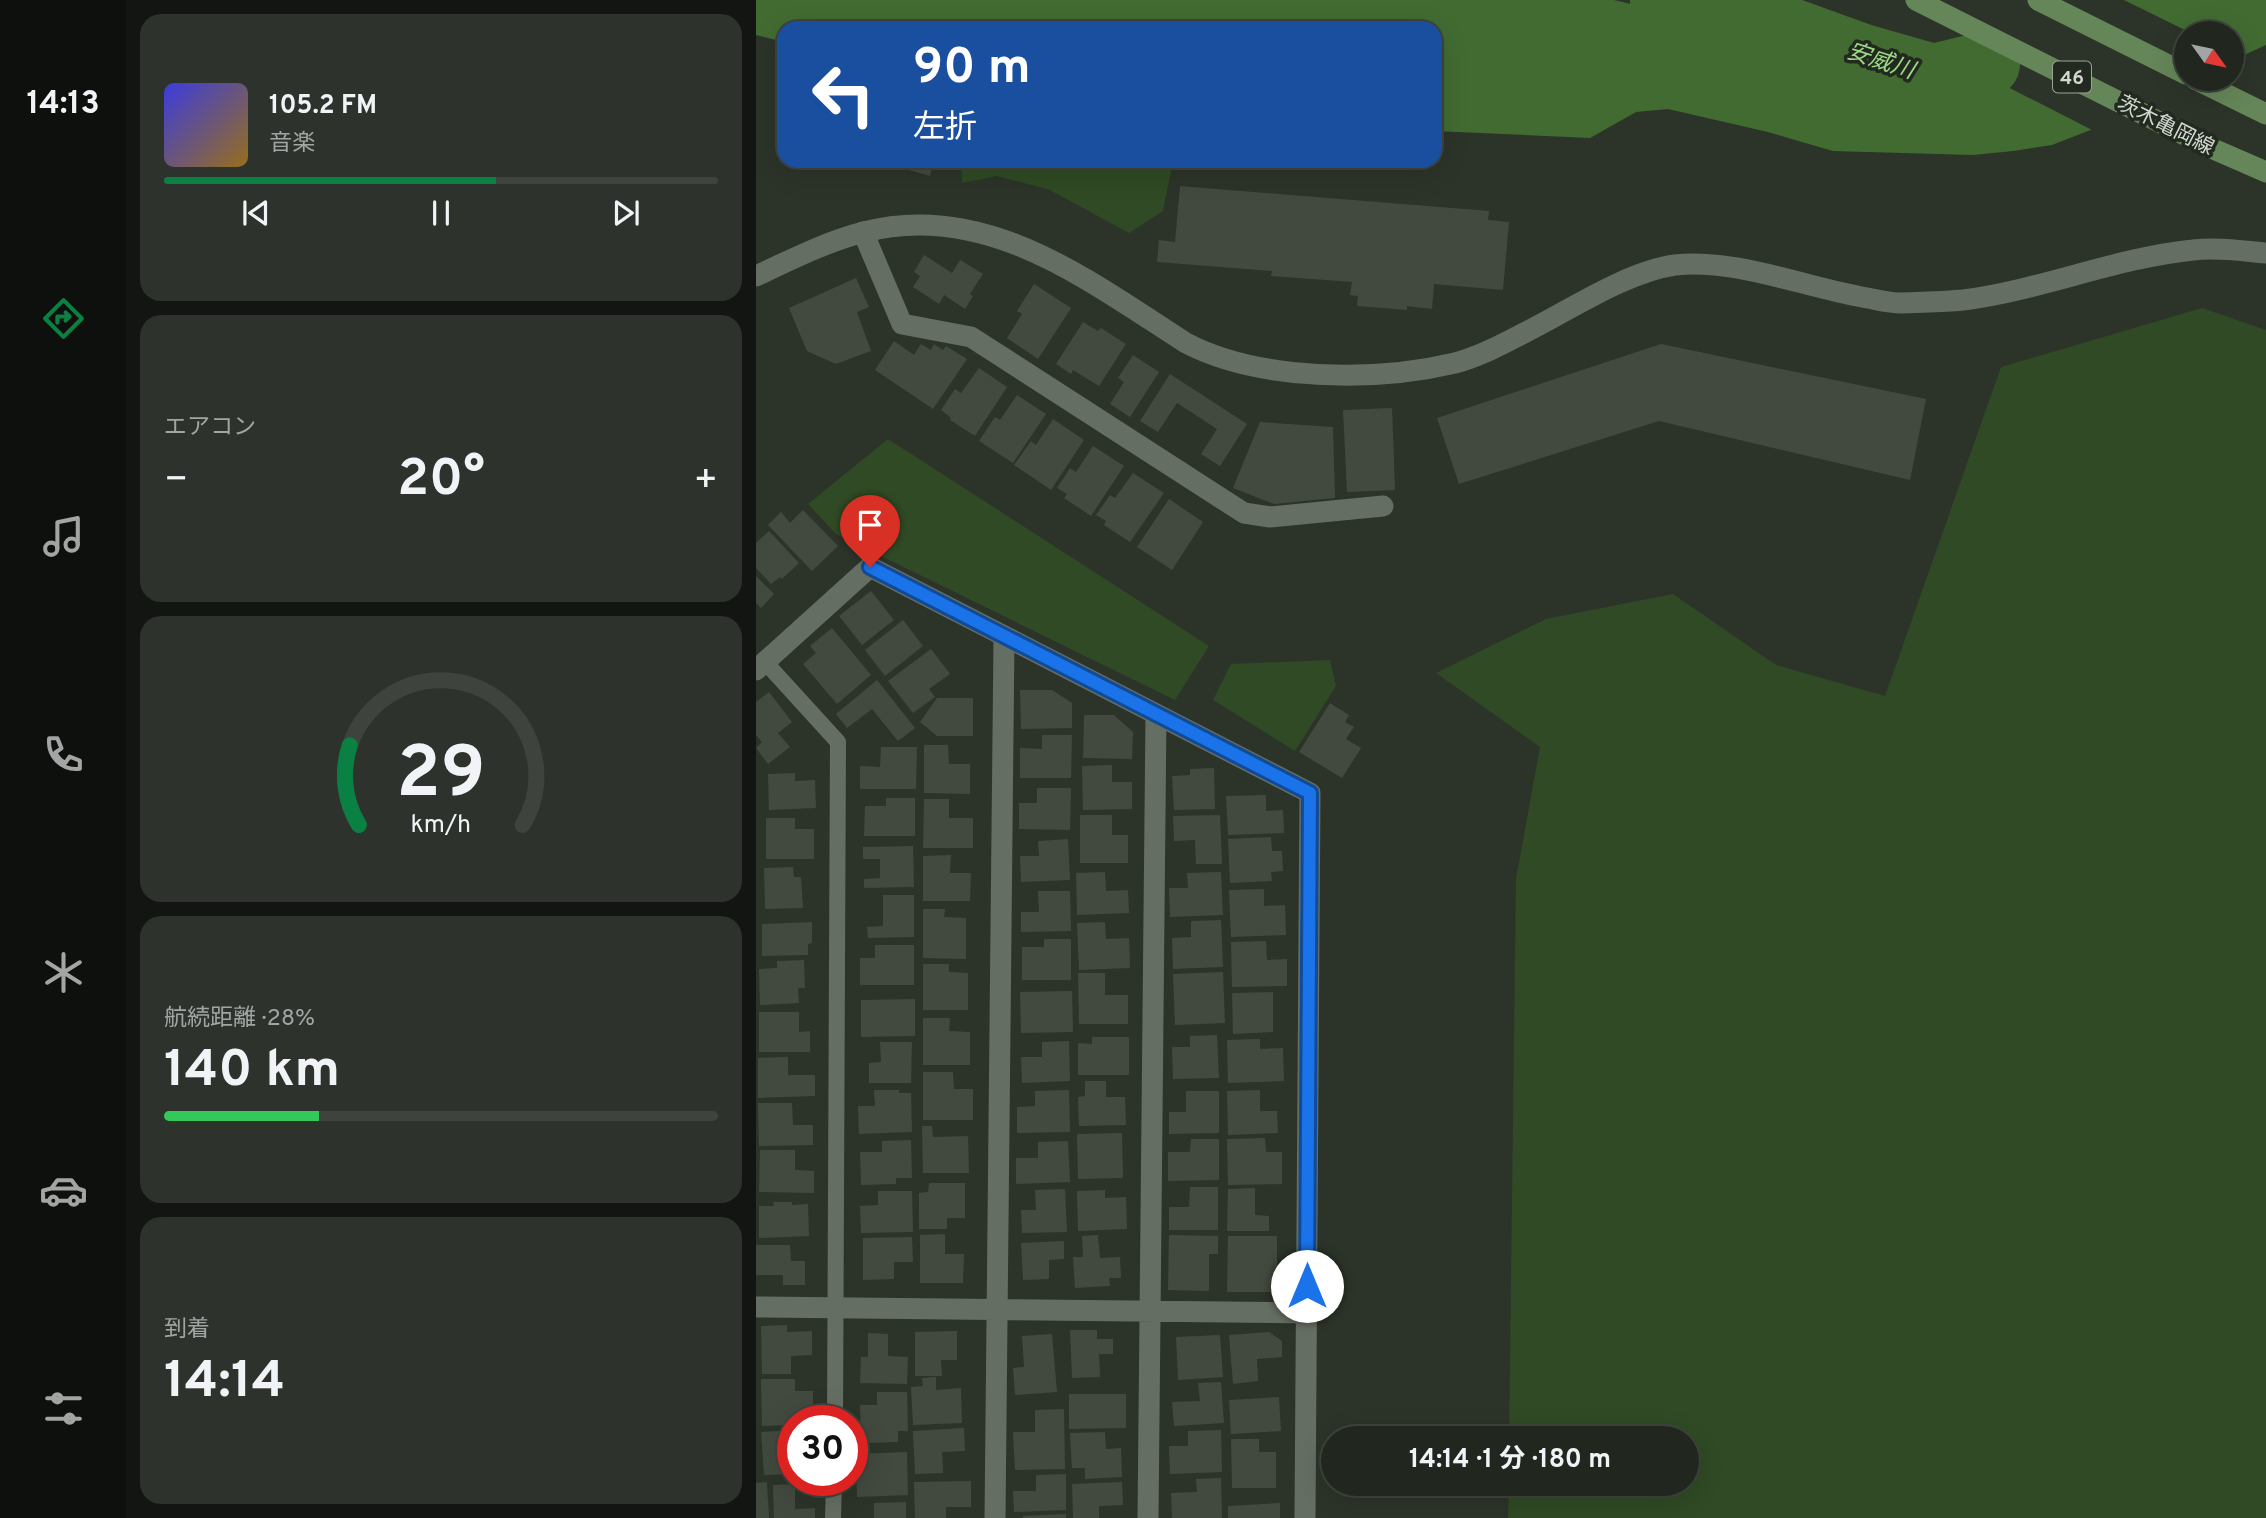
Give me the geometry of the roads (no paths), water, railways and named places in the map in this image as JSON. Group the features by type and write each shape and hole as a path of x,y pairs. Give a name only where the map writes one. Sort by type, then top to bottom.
{"main road":[{"name":"46","path":"2038,0 2174,68"},
{"name":"茨木亀岡線","path":"1925,3 2211,148 2266,172"},
{"path":"2219,91 2260,111"}],"street":[{"path":"756,276 863,232 914,224 940,225 996,236 1046,256 1185,343 1209,355 1249,365 1350,376 1386,374 1456,363 1524,333 1605,290 1673,265 1701,265 1746,271 1896,303 1963,300 2194,249 2266,253"},
{"path":"863,232 902,324 971,337 1244,513 1270,517 1383,506"},
{"path":"761,666 870,567 1310,793 1305,1518"},
{"path":"995,1518 1004,636"},
{"path":"1148,1518 1156,714"},
{"path":"756,1307 1307,1313"}],"lane":[{"path":"761,666 838,742 835,1405"},
{"path":"833,1518 834,1496"}],"waterway":[{"name":"安威川","path":"1663,0 1788,30 1863,57 1933,77 1987,64"}]}
